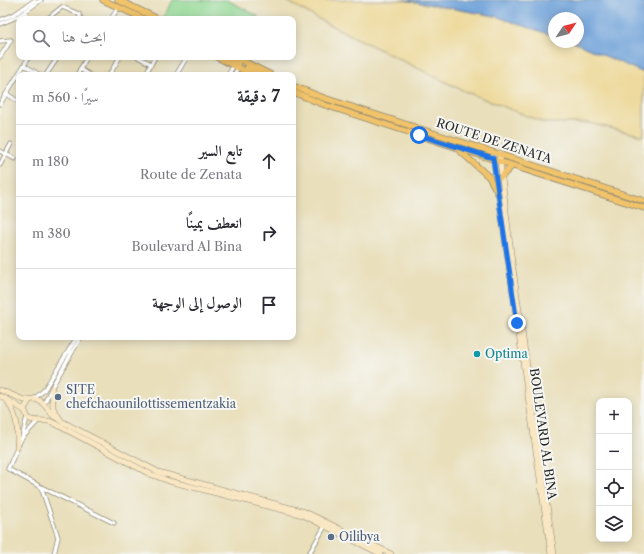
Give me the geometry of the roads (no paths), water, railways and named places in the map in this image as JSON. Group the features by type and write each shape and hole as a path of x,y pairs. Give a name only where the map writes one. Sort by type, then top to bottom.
{"main road":[{"path":"99,0 133,16"},
{"path":"103,0 138,16"},
{"path":"109,0 143,16"},
{"path":"118,0 152,16"},
{"path":"227,60 262,72"},
{"path":"237,63 249,72"},
{"path":"237,63 251,72"},
{"path":"237,63 255,72"},
{"name":"ROUTE DE ZENATA","path":"296,87 644,207"},
{"name":"ROUTE DE ZENATA","path":"296,94 496,157 644,201"},
{"name":"ROUTE DE ZENATA","path":"296,94 459,150 496,157 512,166 644,207"},
{"path":"459,150 485,173 498,192"},
{"path":"502,177 512,166"}],"street":[{"path":"0,20 24,11 35,0"},
{"path":"0,24 41,0"},
{"path":"51,16 62,7 79,14 80,16"},
{"path":"113,16 118,8"},
{"path":"24,11 27,16"},
{"path":"0,41 11,40 0,57"},
{"path":"20,72 27,60"},
{"path":"48,72 56,60"},
{"path":"78,72 85,60"},
{"path":"110,72 118,60"},
{"path":"144,60 151,64"},
{"path":"147,72 153,60"},
{"path":"178,72 185,60"},
{"path":"230,72 237,63"},
{"path":"24,65 35,72"},
{"path":"80,69 85,72"},
{"path":"0,104 16,79"},
{"path":"7,94 16,100"},
{"path":"0,164 11,144"},
{"path":"0,151 15,159"},
{"name":"BOULEVARD AL BINA","path":"496,157 502,177 554,554"},
{"name":"BOULEVARD AL BINA","path":"496,157 498,192 551,554"},
{"path":"24,410 25,405 44,390 74,340"},
{"path":"21,439 45,414 45,405 52,388 79,340"},
{"path":"52,388 53,408 61,421"},
{"path":"0,390 14,397 32,400 45,405 61,421 165,474 292,507 391,554"},
{"path":"2,397 24,410 27,417 31,420 52,422 160,478 303,515 326,524 380,554"},
{"path":"2,397 14,412 17,422 17,448"},
{"path":"27,417 21,439 8,469 41,488 114,523"},
{"path":"41,488 58,536 54,554"},
{"path":"309,554 326,524"}],"water":[{"path":"404,0 644,0 644,73 584,47 584,12 548,12 548,34 495,16"}],"place":[{"name":"Optima","path":"477,354"},
{"name":"SITE chefchaounilottissementzakia","path":"58,397"},
{"name":"Oilibya","path":"331,537"}]}
